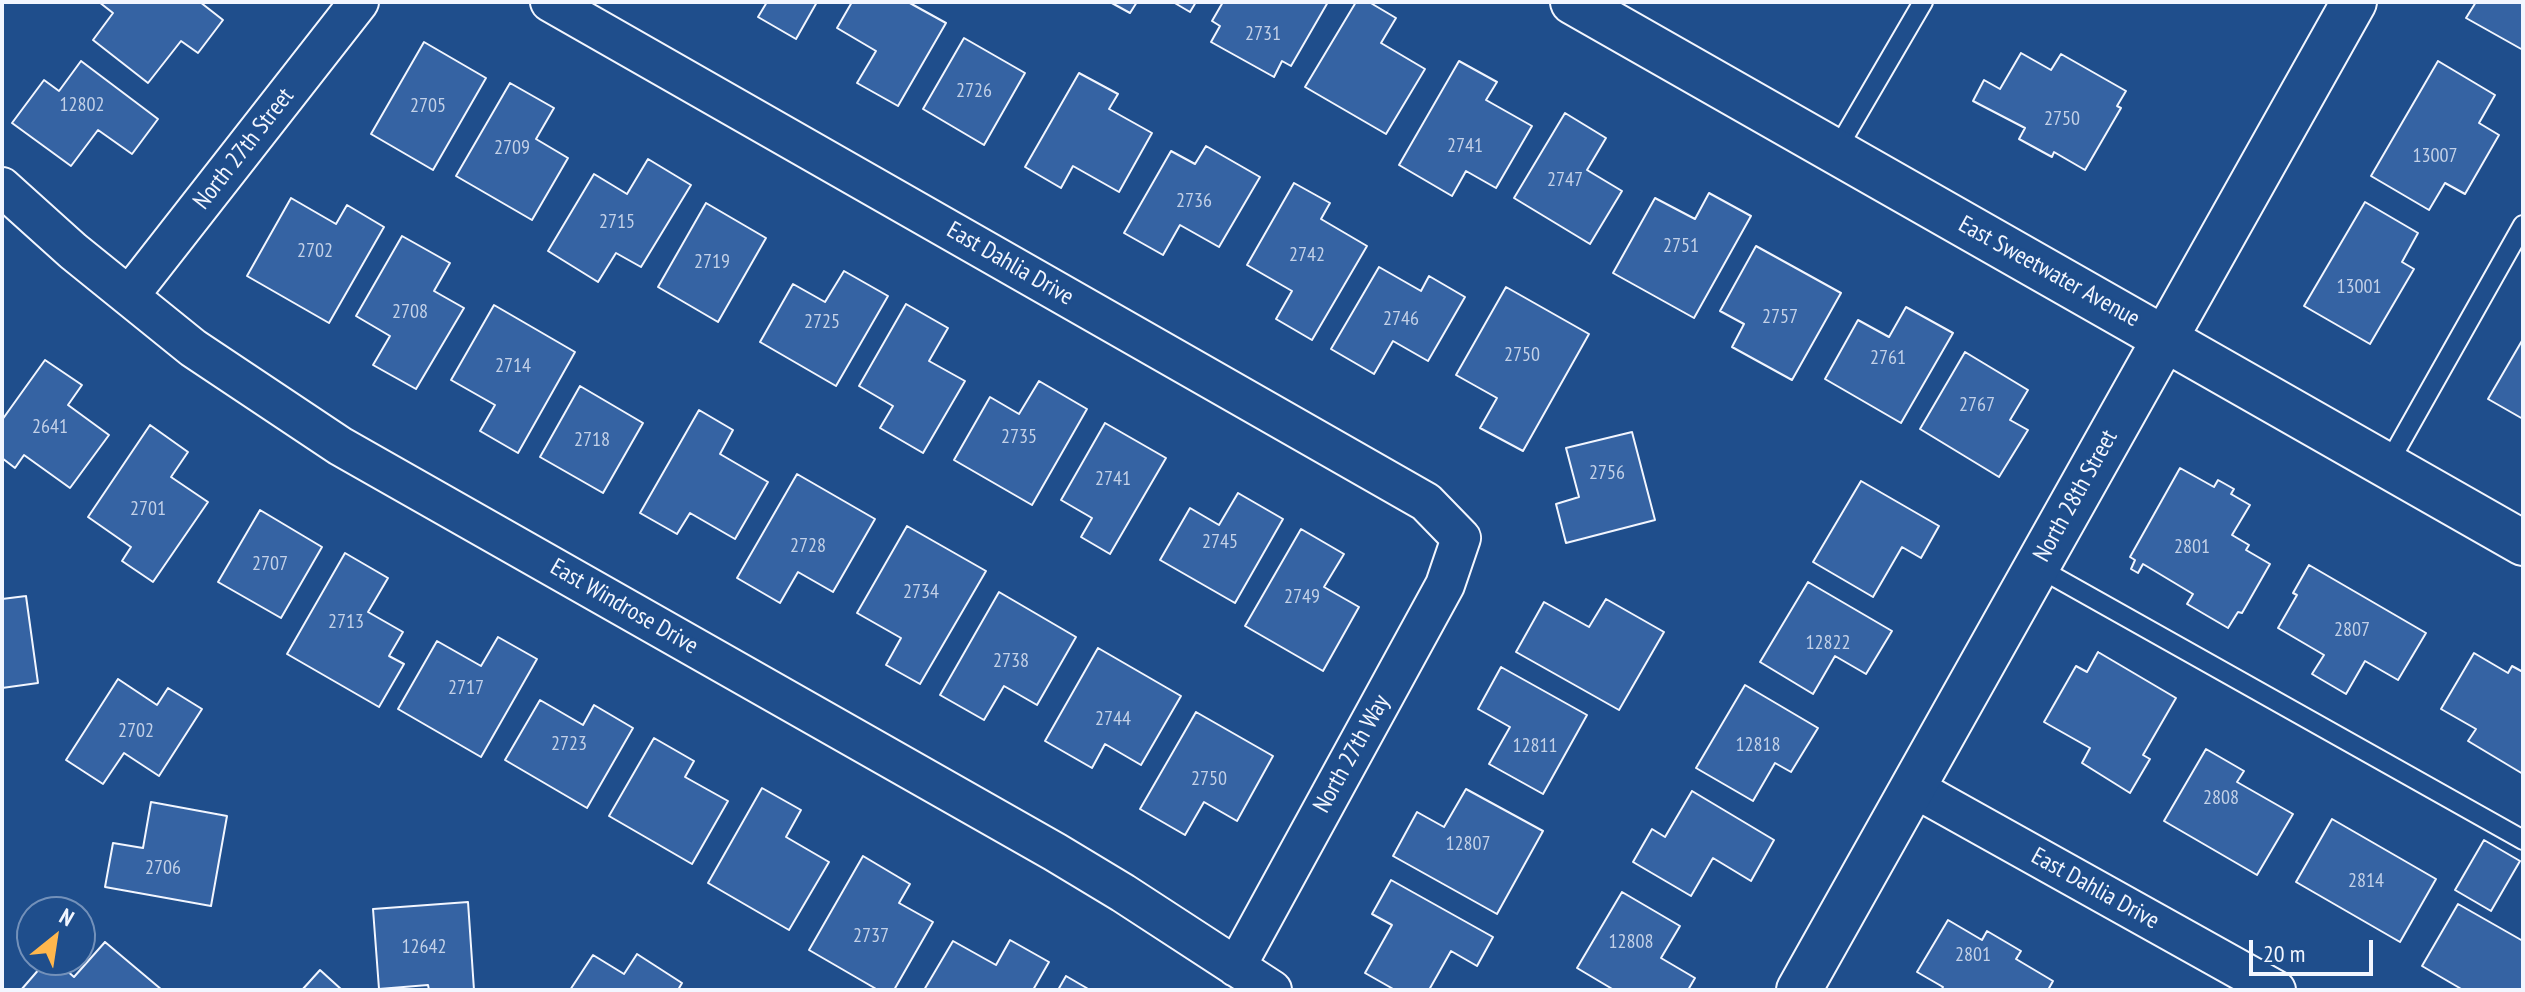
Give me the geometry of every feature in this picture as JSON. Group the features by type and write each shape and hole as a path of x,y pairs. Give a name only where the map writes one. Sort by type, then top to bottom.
{"street":[{"name":"North 27th Street","path":"129,296 359,2"},
{"name":"East Dahlia Drive","path":"550,2 1426,502 1461,538"},
{"name":"East Sweetwater Avenue","path":"1573,2 2523,543"},
{"name":"North 28th Street","path":"1799,990 2354,2"},
{"name":"East Windrose Drive","path":"2,187 73,251 193,348 340,446 1055,852 1272,990"},
{"name":"North 27th Way","path":"1236,967 1445,585 1461,538"},
{"name":"East Dahlia Drive","path":"1914,788 2276,990"}],"lane":[{"path":"1836,151 1923,2"},
{"path":"2387,466 2523,225"},
{"path":"2037,567 2523,840"}],"building":[{"path":"99,2 200,2 223,20 198,53 181,41 148,83 93,40 113,13"},
{"path":"767,2 817,2 796,39 758,17"},
{"path":"852,2 908,2 946,23 898,106 857,83 876,51 837,28"},
{"path":"1110,2 1137,2 1130,13"},
{"path":"1173,2 1196,2 1190,12"},
{"path":"1223,2 1328,2 1291,66 1282,61 1274,77 1211,42 1220,26 1212,21"},
{"path":"1356,2 1369,2 1396,18 1381,43 1425,69 1386,134 1305,87"},
{"path":"2476,2 2523,2 2523,50 2466,18"},
{"path":"964,38 1025,73 984,145 923,109"},
{"path":"424,42 486,78 433,170 371,134"},
{"path":"2021,53 2051,70 2061,54 2126,91 2117,106 2121,108 2085,170 2054,152 2052,157 2019,139 2025,128 1973,101 1984,80 2000,89"},
{"path":"81,61 158,119 132,154 98,130 71,166 12,123 44,80 59,91"},
{"path":"1459,61 1497,82 1486,100 1532,126 1496,188 1466,171 1452,196 1399,165"},
{"path":"2438,61 2495,95 2479,123 2499,135 2465,194 2445,183 2429,210 2371,176"},
{"path":"1079,73 1118,94 1109,109 1152,133 1119,192 1073,166 1061,188 1025,167"},
{"path":"510,83 554,108 536,139 568,158 532,220 456,176"},
{"path":"1565,113 1606,138 1587,170 1622,191 1590,244 1514,198"},
{"path":"1206,146 1260,177 1219,247 1180,225 1163,255 1124,233 1171,151 1195,164"},
{"path":"648,159 691,185 641,267 616,253 598,282 548,251 594,174 627,194"},
{"path":"1294,183 1330,203 1321,219 1367,246 1312,340 1276,319 1292,291 1247,265"},
{"path":"1709,193 1751,216 1694,318 1613,273 1655,198 1695,219"},
{"path":"291,198 336,224 347,205 384,227 329,323 247,276"},
{"path":"2365,202 2418,233 2402,262 2414,269 2370,344 2304,306"},
{"path":"706,203 766,238 718,322 658,287"},
{"path":"402,236 450,263 434,291 464,308 416,389 373,365 390,336 356,316"},
{"path":"1756,246 1841,293 1792,380 1732,347 1744,324 1720,311"},
{"path":"1379,267 1421,291 1429,276 1465,297 1428,361 1393,341 1374,374 1331,349"},
{"path":"844,271 888,296 836,386 760,342 793,284 825,302"},
{"path":"1506,287 1589,334 1523,451 1480,428 1497,398 1456,375"},
{"path":"906,304 948,328 929,361 965,381 923,453 880,428 893,406 859,386"},
{"path":"494,305 575,352 518,453 480,431 495,405 451,380"},
{"path":"1906,307 1953,333 1901,423 1825,379 1858,320 1889,337"},
{"path":"2523,339 2523,419 2488,399"},
{"path":"1965,352 2028,390 2010,420 2028,430 1999,477 1920,429"},
{"path":"45,360 82,385 68,405 109,435 70,488 24,455 15,468 2,458 2,420"},
{"path":"1039,381 1087,409 1032,505 954,460 990,397 1019,414"},
{"path":"580,386 643,423 603,493 540,457"},
{"path":"699,410 733,430 720,454 768,482 735,539 690,513 677,534 640,513"},
{"path":"1105,423 1166,458 1110,554 1081,537 1092,518 1061,500"},
{"path":"150,425 188,452 171,477 208,502 153,582 122,561 131,547 88,517"},
{"path":"1632,432 1655,520 1566,543 1556,504 1579,497 1566,448"},
{"path":"2180,468 2214,487 2218,480 2234,489 2231,494 2250,505 2232,535 2249,545 2246,550 2270,564 2242,613 2238,612 2228,628 2187,604 2193,594 2143,564 2138,573 2131,569 2135,560 2130,557"},
{"path":"797,474 875,519 833,592 798,572 780,603 737,578"},
{"path":"1861,481 1939,526 1921,558 1902,547 1873,597 1813,562"},
{"path":"1238,493 1283,519 1235,603 1160,560 1190,508 1219,525"},
{"path":"260,510 322,547 281,618 218,582"},
{"path":"907,526 986,571 920,684 886,665 901,638 857,613"},
{"path":"1301,529 1344,554 1324,587 1359,607 1323,671 1245,626"},
{"path":"345,553 388,578 368,612 403,632 389,656 404,664 379,707 287,654"},
{"path":"2309,565 2426,633 2398,680 2365,661 2346,694 2312,674 2324,655 2278,628 2297,595 2293,593"},
{"path":"1808,582 1892,631 1866,674 1835,656 1813,694 1760,662"},
{"path":"999,592 1076,637 1037,705 1004,686 984,720 940,695"},
{"path":"26,596 38,683 2,688 2,599"},
{"path":"1606,599 1664,632 1619,710 1516,652 1544,602 1589,627"},
{"path":"498,637 537,659 481,757 398,709 437,641 481,666"},
{"path":"1098,648 1181,696 1141,765 1105,744 1092,768 1045,741"},
{"path":"2098,652 2176,698 2143,755 2150,759 2130,793 2082,763 2090,748 2044,722 2076,666 2087,672"},
{"path":"2474,653 2508,673 2512,666 2523,672 2523,774 2468,741 2476,729 2441,709"},
{"path":"1501,667 1587,715 1543,794 1489,764 1510,727 1478,709"},
{"path":"118,679 157,705 168,688 202,709 159,776 124,753 103,784 66,760"},
{"path":"1745,685 1818,728 1791,772 1775,763 1753,801 1696,768"},
{"path":"540,700 583,725 594,705 633,728 587,808 505,760"},
{"path":"1196,712 1273,756 1237,821 1204,802 1185,835 1140,809"},
{"path":"654,738 694,761 685,777 728,801 692,864 609,816"},
{"path":"2206,749 2244,771 2237,782 2293,814 2257,875 2164,821"},
{"path":"762,788 801,810 786,837 829,862 789,930 708,883"},
{"path":"1466,789 1543,831 1497,914 1393,856 1417,812 1444,827"},
{"path":"1692,791 1774,840 1751,881 1713,858 1691,896 1633,862 1652,829 1665,837"},
{"path":"151,802 227,816 211,906 105,887 113,843 143,848"},
{"path":"2332,819 2436,879 2400,942 2296,882"},
{"path":"2484,840 2520,861 2491,911 2455,890"},
{"path":"863,856 910,884 899,903 933,922 894,990 878,990 809,950"},
{"path":"1391,880 1493,937 1477,966 1451,951 1429,990 1395,990 1365,973 1392,925 1372,914"},
{"path":"1622,892 1680,926 1661,958 1695,978 1688,990 1614,990 1577,968"},
{"path":"468,902 474,990 429,990 428,985 379,989 373,909"},
{"path":"2458,904 2523,941 2523,990 2463,990 2422,966"},
{"path":"1948,920 1982,940 1987,931 2021,951 2016,959 2053,981 2048,990 1941,990 1943,987 1917,972"},
{"path":"1010,940 1049,962 1033,990 924,990 953,941 996,965"},
{"path":"105,942 162,990 21,990 33,976 96,976 96,952"},
{"path":"637,954 682,983 678,990 570,990 593,955 624,974"},
{"path":"320,970 342,990 302,990"},
{"path":"1066,976 1090,990 1058,990"}]}
